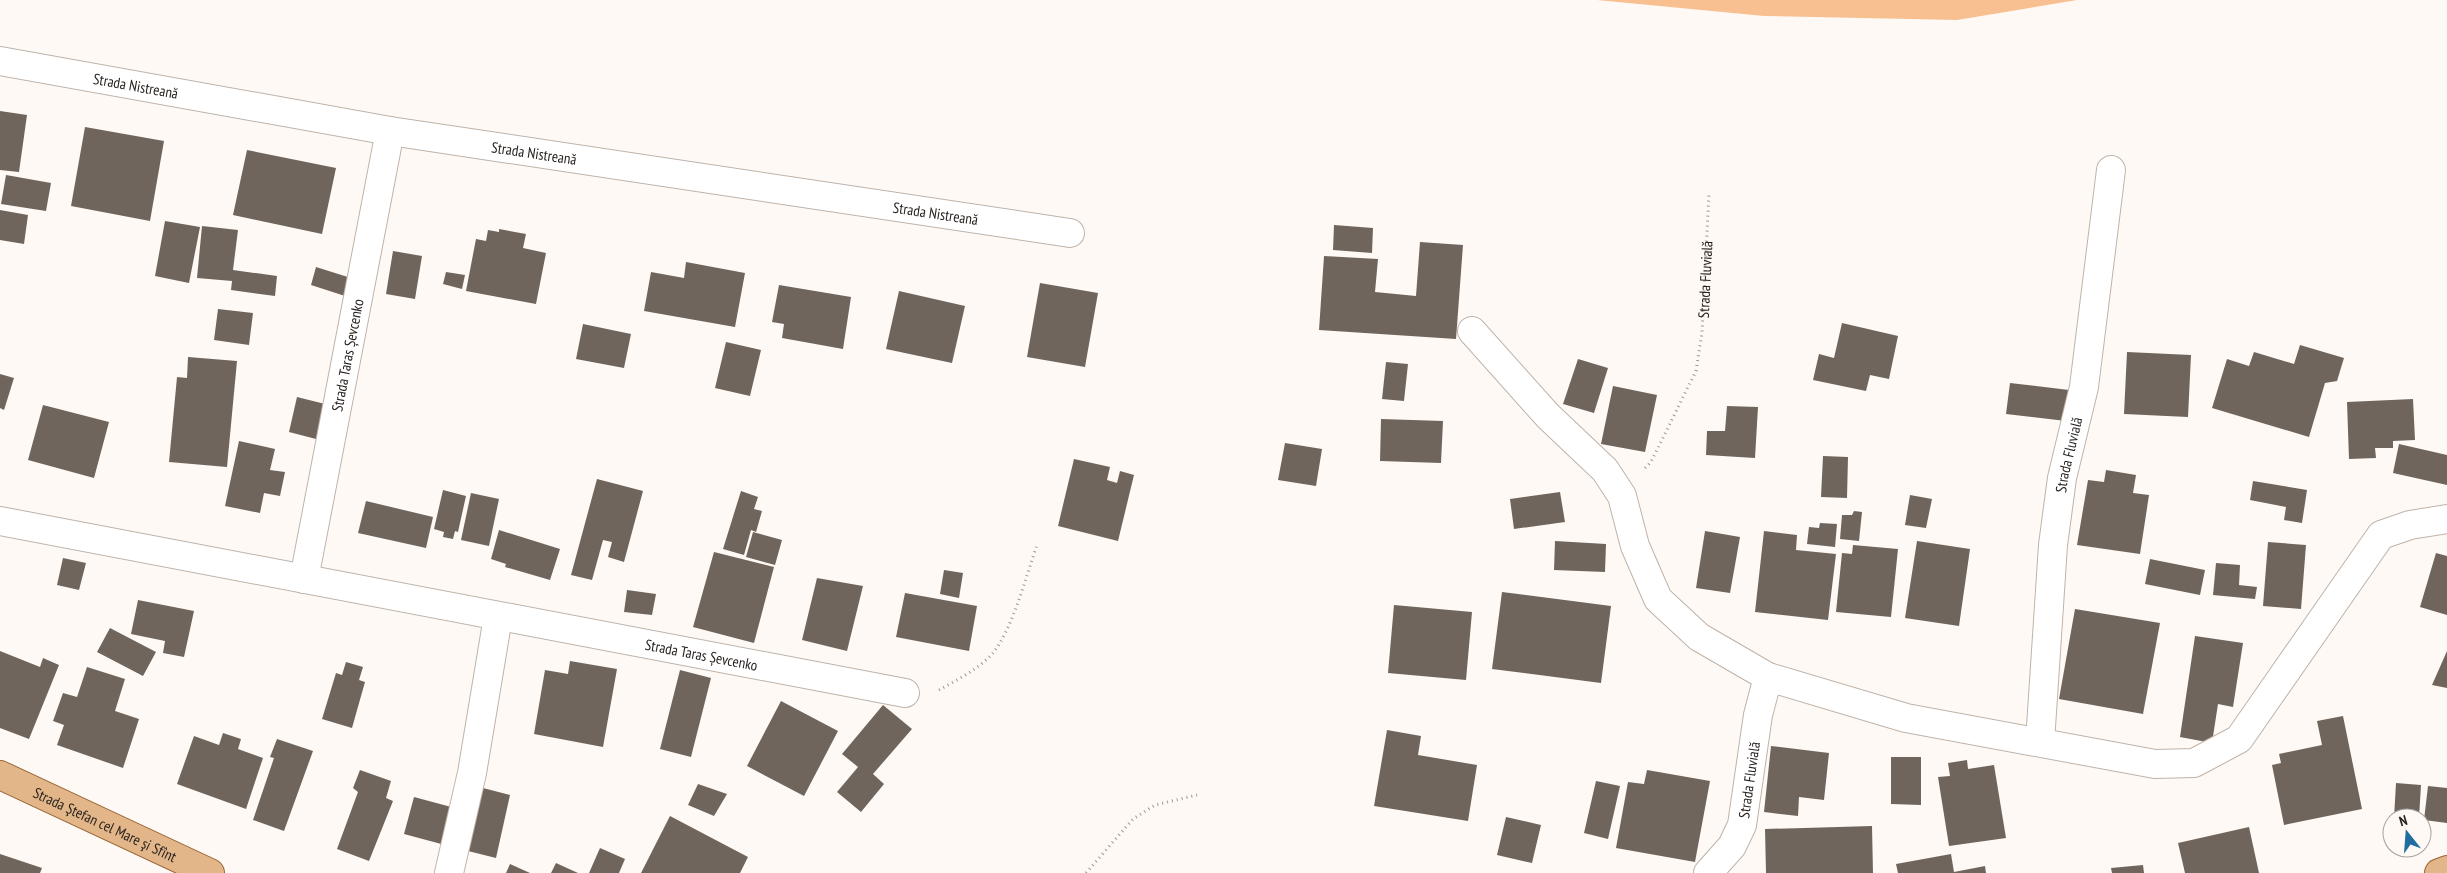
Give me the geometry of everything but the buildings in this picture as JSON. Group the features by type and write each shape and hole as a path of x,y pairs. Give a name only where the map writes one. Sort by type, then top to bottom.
{"main road":[{"name":"Strada Ştefan cel Mare şi Sfînt","path":"0,775 210,873"},
{"path":"2439,873 2447,870"}],"street":[{"name":"Strada Nistreană","path":"0,61 390,131 1070,233"},
{"name":"Strada Taras Șevcenko","path":"304,579 390,131"},
{"name":"Strada Fluvială","path":"2040,742 2053,545 2062,478 2084,387 2111,170"},
{"path":"1472,331 1548,416 1605,470 1622,496 1635,546 1658,599 1699,637 1768,678 1906,718 2155,764 2194,763 2239,739 2381,534 2410,525 2447,519"},
{"name":"Strada Taras Șevcenko","path":"0,520 498,617 905,693"},
{"path":"448,873 472,773 498,617"},
{"name":"Strada Fluvială","path":"1708,873 1732,846 1742,825 1758,716 1768,678"}],"path":[{"name":"Strada Fluvială","path":"1622,496 1651,462 1696,371 1702,333 1709,192"},
{"path":"905,693 929,695 963,677 993,653 1006,632 1037,545"},
{"path":"1086,873 1133,819 1155,805 1198,795"}],"shaded area":[{"path":"1597,0 2077,0 1957,20 1764,16"}]}
